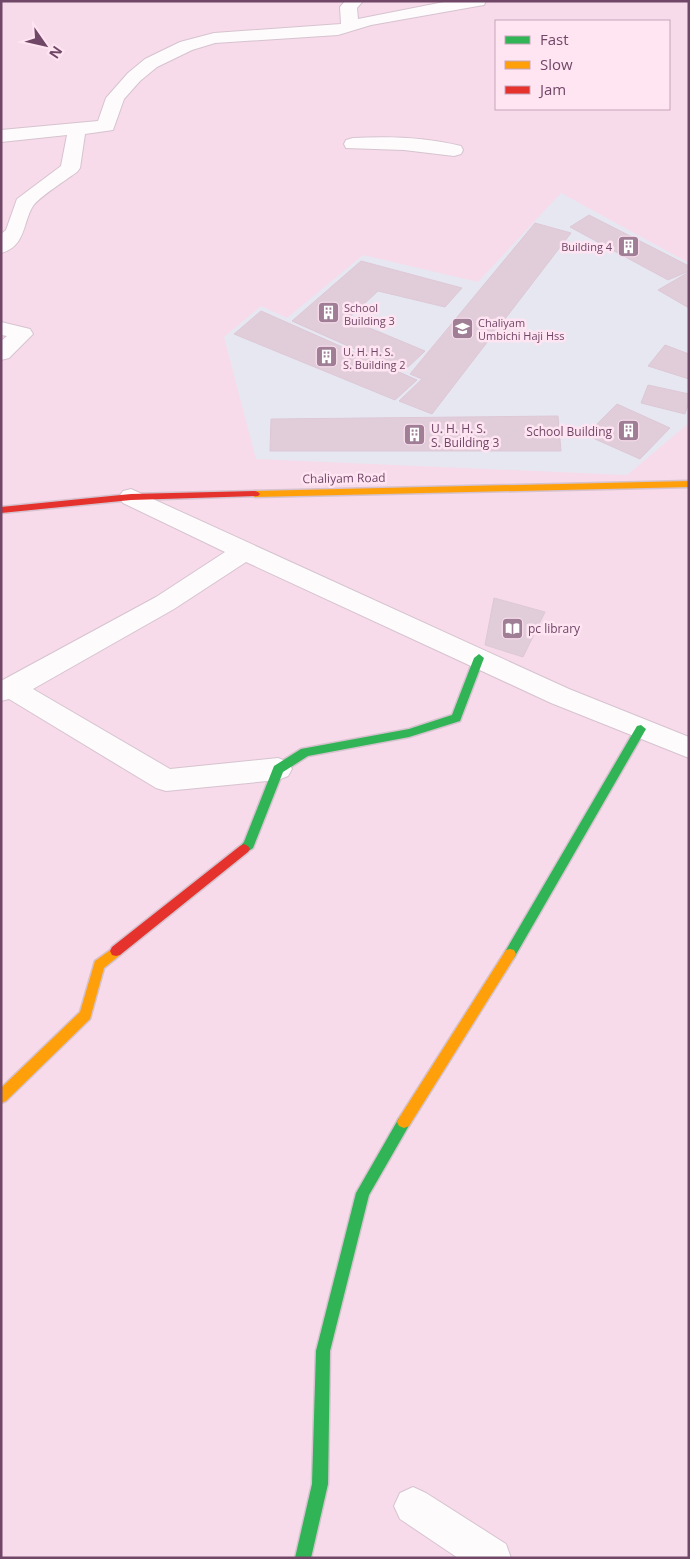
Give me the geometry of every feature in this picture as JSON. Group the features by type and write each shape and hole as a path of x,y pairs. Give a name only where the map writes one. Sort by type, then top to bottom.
{"street":[{"path":"350,27 348,8 356,1"},
{"path":"1,136 106,126 115,98 134,77 151,63 186,46 214,38 338,30 367,22 478,1"},
{"path":"1,247 15,230 24,203 70,168 77,129"},
{"path":"353,144 374,142 410,144 454,150"},
{"path":"1,328 22,334 1,353"},
{"name":"Chaliyam Road","path":"1,510 131,496 689,484"},
{"path":"131,496 244,551 560,696 689,748"},
{"path":"7,690 165,603 244,551"},
{"path":"7,690 166,780 278,769 305,752 409,733 456,718 479,658"},
{"path":"302,1558 320,1484 323,1351 363,1193 420,1094 508,957 641,729"},
{"path":"1,1097 86,1015 99,965 164,911 249,845 278,769"},
{"path":"412,1506 492,1558"}],"shaded area":[{"path":"1,1 689,1 689,1558 1,1558"},
{"name":"Chaliyam Umbichi Haji Hss","path":"561,193 689,263 689,423 627,475 256,459 224,337 261,306 287,318 363,255 478,282"}],"building":[{"name":"Building 4","path":"589,215 689,266 689,271 668,280 570,227"},
{"path":"535,223 571,233 432,414 399,401 422,379 410,374"},
{"name":"School Building 3","path":"361,261 462,288 445,307 378,291 348,319 425,351 404,371 292,321"},
{"path":"689,272 689,308 658,290"},
{"name":"U. H. H. S. S. Building 2","path":"261,311 417,380 395,400 234,334"},
{"path":"665,345 689,354 689,379 648,366"},
{"path":"648,385 689,394 689,402 685,414 641,403"},
{"name":"School Building","path":"617,404 670,428 640,459 586,435"},
{"name":"U. H. H. S. S. Building 3","path":"558,416 561,451 270,451 271,419"},
{"name":"pc library","path":"494,598 545,612 523,657 485,645"}],"traffic: fast":[{"path":"244,849 249,845 278,769 305,752 409,733 456,718 479,658"},
{"path":"510,954 641,729"},
{"path":"303,1558 320,1484 323,1351 363,1193 404,1122"}],"traffic: slow":[{"path":"255,494 689,484"},
{"path":"1,1097 86,1015 99,965 116,951"},
{"path":"404,1122 510,954"}],"traffic: jam":[{"path":"1,510 131,497 255,494"},
{"path":"116,951 244,849"}],"place":[{"name":"Building 4","path":"628,246"},
{"name":"School Building 3","path":"328,313"},
{"name":"Chaliyam Umbichi Haji Hss","path":"462,328"},
{"name":"U. H. H. S. S. Building 2","path":"327,357"},
{"name":"School Building","path":"628,431"},
{"name":"U. H. H. S. S. Building 3","path":"415,435"},
{"name":"pc library","path":"512,628"}]}
